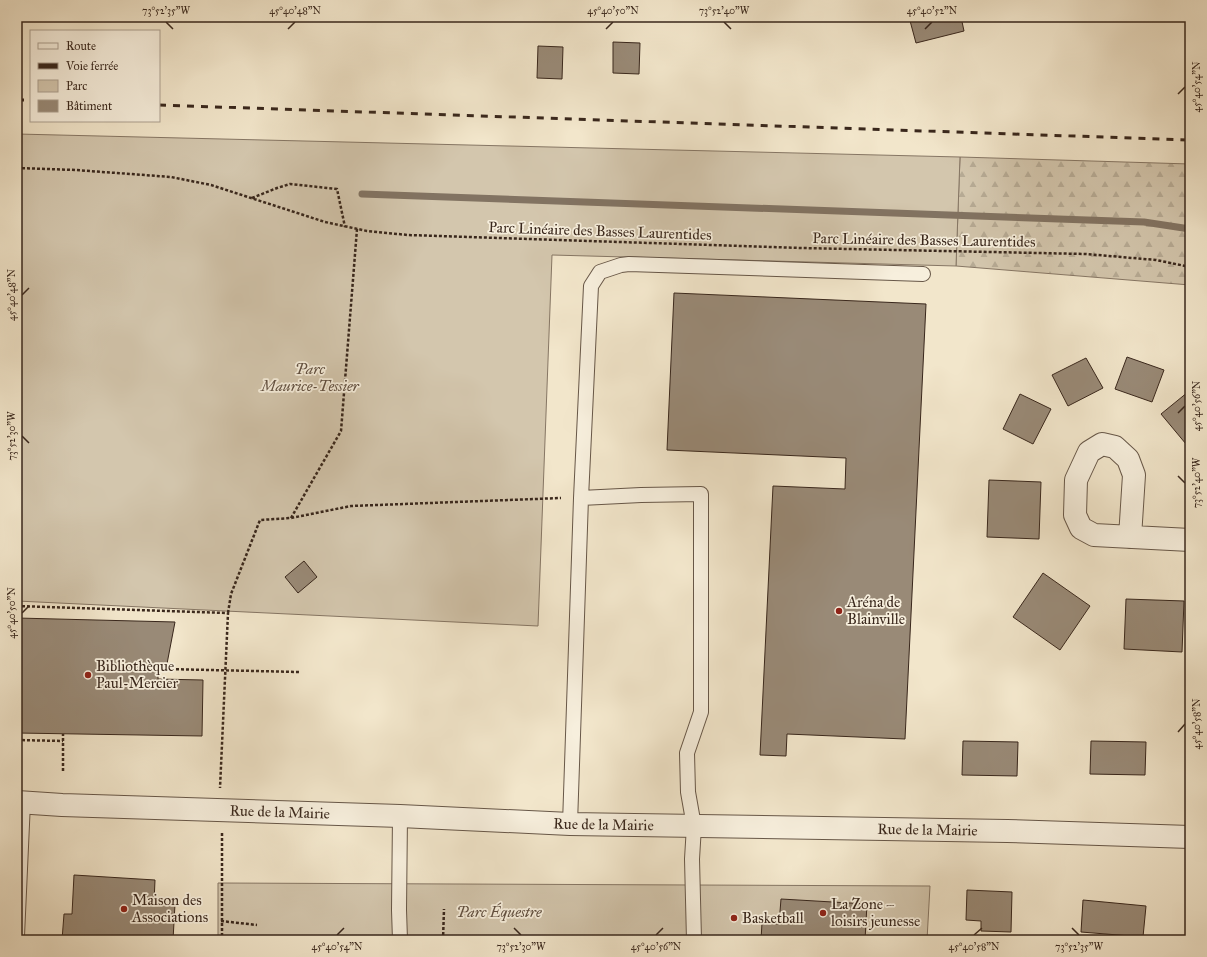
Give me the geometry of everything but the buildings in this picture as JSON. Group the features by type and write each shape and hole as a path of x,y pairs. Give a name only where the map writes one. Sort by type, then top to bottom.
{"street":[{"path":"1130,536 1190,540"},
{"name":"Rue de la Mairie","path":"20,802 62,805 400,816 570,824 999,831 1190,837"}],"lane":[{"path":"570,824 580,498 591,286 600,272 629,264 923,274"},
{"path":"580,498 641,494 701,494 701,712 687,753 688,792 694,826 692,859 694,940"},
{"path":"17,936 20,802"},
{"path":"400,816 400,940"}],"path":[{"name":"Parc Linéaire des Basses Laurentides","path":"17,168 171,177 211,185 325,222 345,227 432,237 802,248 1086,254 1156,260 1190,267"},
{"path":"251,198 290,184 337,189 345,227"},
{"path":"291,518 341,431 357,229"},
{"path":"220,790 224,672 228,612 231,594 260,520 291,518 351,506 580,498"},
{"path":"17,606 228,612"},
{"path":"166,670 299,672"},
{"path":"63,734 63,771"},
{"path":"17,740 63,741"},
{"path":"222,830 222,940"},
{"path":"443,940 444,909"},
{"path":"221,921 256,925"}],"green space":[{"name":"Parc Maurice-Tessier","path":"17,134 960,157 956,266 552,255 538,626 17,601"},
{"path":"960,157 1190,164 1190,285 956,266"},
{"name":"Parc Équestre","path":"218,883 930,886 927,940 218,940"}],"waterway":[{"path":"362,194 1144,222 1190,229"}],"railway":[{"path":"17,100 30,100"},
{"path":"160,105 1190,140"}],"place":[{"name":"Aréna de Blainville","path":"839,611"},
{"name":"Bibliothèque Paul-Mercier","path":"88,675"},
{"name":"Maison des Associations","path":"124,909"},
{"name":"La Zone – loisirs jeunesse","path":"823,913"},
{"name":"Basketball","path":"734,918"}]}
